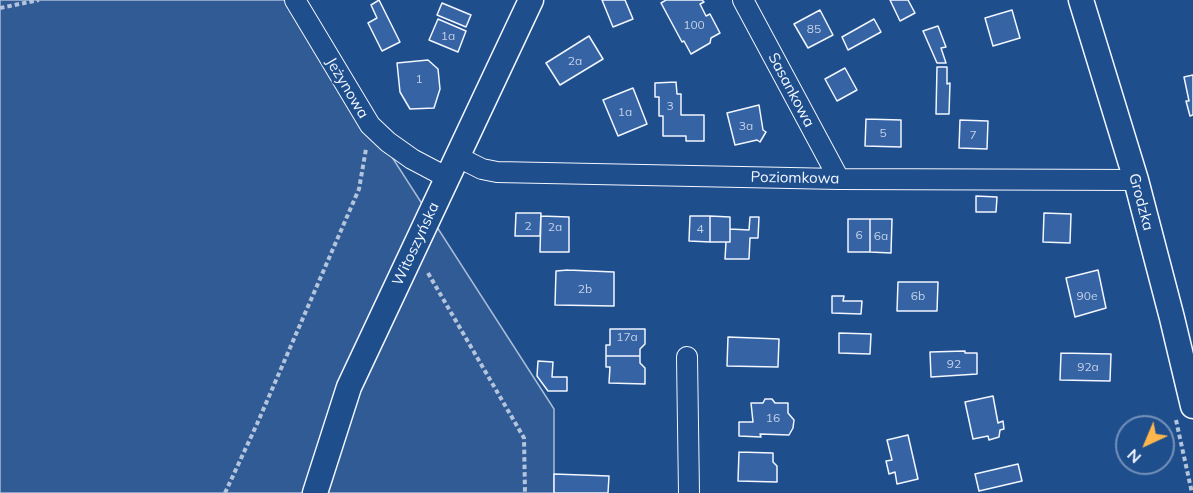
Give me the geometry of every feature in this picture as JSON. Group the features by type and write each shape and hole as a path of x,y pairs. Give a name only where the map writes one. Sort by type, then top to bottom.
{"street":[{"name":"Jeżynowa","path":"295,0 370,124 388,142 412,159 453,167"},
{"name":"Witoszyńska","path":"315,493 349,387 531,0"},
{"name":"Sasankowa","path":"743,0 839,179"},
{"name":"Grodzka","path":"1081,0 1136,180 1193,406"},
{"name":"Poziomkowa","path":"453,167 497,172 839,179 1136,180"},
{"path":"687,357 689,493"}],"path":[{"path":"0,8 39,0"},
{"path":"225,493 359,189 370,124"},
{"path":"414,249 524,438 525,493"}],"shaded area":[{"path":"0,0 291,0 554,409 554,493 0,493"}],"building":[{"path":"379,0 400,42 382,51 368,23 377,18 371,5"},
{"path":"602,0 625,0 633,19 613,27"},
{"path":"666,0 702,0 704,2 700,4 706,16 710,14 720,33 711,38 710,43 691,54 661,3"},
{"path":"890,0 908,0 915,13 900,21"},
{"path":"442,3 471,15 466,27 437,15"},
{"path":"820,10 833,35 808,48 794,24"},
{"path":"1012,10 1020,38 993,46 985,18"},
{"path":"438,19 466,31 458,52 429,40"},
{"path":"874,19 881,32 848,50 842,37"},
{"path":"938,26 946,47 941,48 946,63 937,63 923,31"},
{"path":"589,36 603,59 560,85 546,63"},
{"path":"428,60 438,69 440,89 434,108 410,109 400,92 397,63"},
{"path":"937,67 947,67 947,84 950,83 949,114 936,114"},
{"path":"845,68 857,90 837,101 825,79"},
{"path":"1193,75 1193,115 1190,116 1184,77"},
{"path":"676,82 677,94 681,94 681,115 704,115 704,141 686,141 686,136 663,136 663,116 659,116 659,97 655,97 655,83"},
{"path":"633,88 647,124 618,136 603,100"},
{"path":"759,105 763,130 766,132 760,142 757,140 735,145 727,113"},
{"path":"866,119 901,120 901,147 865,146"},
{"path":"960,120 988,121 987,149 959,148"},
{"path":"976,196 997,197 996,212 976,212"},
{"path":"516,213 541,213 540,236 515,236"},
{"path":"1044,213 1071,214 1070,243 1043,242"},
{"path":"541,216 569,217 569,252 540,252"},
{"path":"690,216 710,216 710,242 689,241"},
{"path":"710,216 730,217 730,242 710,242"},
{"path":"750,217 759,217 758,238 750,238 749,259 725,259 726,242 730,242 730,229 749,230"},
{"path":"848,219 870,219 870,252 848,252"},
{"path":"870,219 892,219 891,253 870,252"},
{"path":"1098,270 1106,308 1075,317 1066,278"},
{"path":"556,271 614,272 614,306 555,305"},
{"path":"898,282 938,282 937,311 897,311"},
{"path":"832,296 844,296 843,301 862,301 861,314 832,313"},
{"path":"610,329 645,329 645,344 640,349 640,356 606,356 606,345 610,345"},
{"path":"839,333 871,334 870,354 839,353"},
{"path":"728,337 779,339 778,367 727,366"},
{"path":"965,351 965,353 977,353 977,374 931,377 930,352"},
{"path":"1061,353 1111,354 1110,381 1060,380"},
{"path":"606,356 640,356 640,363 645,368 645,384 609,383 610,367 606,367"},
{"path":"538,361 553,362 552,377 567,377 567,391 548,391 537,376"},
{"path":"993,396 998,423 1003,421 1004,429 1000,430 999,437 989,440 988,436 973,439 965,402"},
{"path":"765,399 772,399 775,403 788,403 788,413 794,420 789,435 739,436 739,422 753,422 751,403 763,403"},
{"path":"908,435 918,479 897,484 895,472 889,474 886,461 892,460 887,440"},
{"path":"739,452 773,453 773,462 777,466 777,482 738,481"},
{"path":"1018,464 1022,481 979,491 975,474"},
{"path":"554,474 609,476 608,493 554,493"}]}
